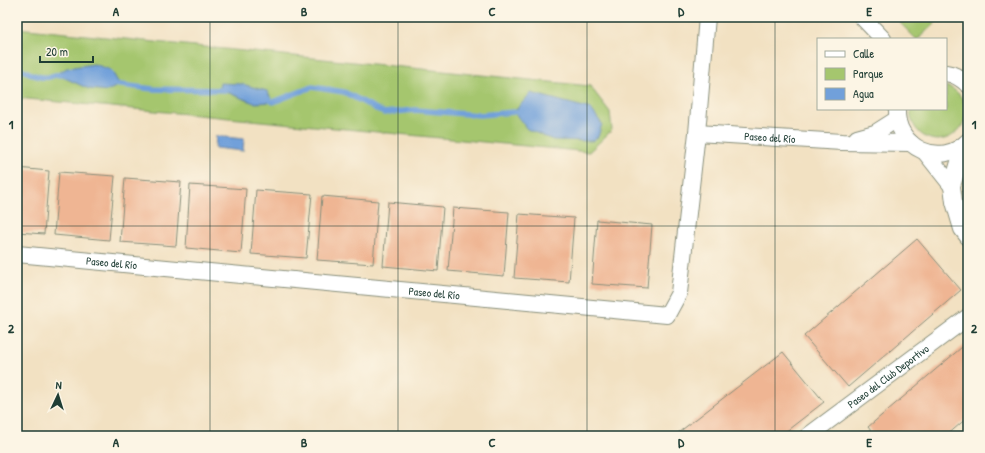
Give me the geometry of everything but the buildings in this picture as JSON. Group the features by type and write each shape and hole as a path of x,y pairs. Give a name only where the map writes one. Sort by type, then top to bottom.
{"street":[{"name":"Paseo del Río","path":"17,254 667,315 679,293 697,133 707,17"},
{"path":"862,17 879,36"},
{"path":"947,73 962,79 968,85"},
{"name":"Paseo del Río","path":"842,142 875,132 897,114"},
{"path":"897,114 900,128 905,136 911,143 925,152 938,154 952,152 966,143"},
{"name":"Paseo del Río","path":"697,133 842,142 911,143"},
{"path":"966,143 952,186 954,202 962,229 968,237"},
{"path":"925,152 952,186"},
{"name":"Paseo del Club Deportivo","path":"808,436 968,317"}],"green space":[{"path":"906,17 934,17 937,21 919,38 915,38 900,23"},
{"path":"17,28 590,86 610,112 612,130 589,152 17,98"},
{"path":"947,86 958,93 961,97 966,107 966,117 962,126 956,133 947,138 938,140 928,138 919,132 912,121 911,110 947,110"}],"water":[{"path":"94,64 111,70 120,85 107,91 89,89 56,74 67,68"},
{"path":"220,83 242,84 267,91 273,102 254,103 219,89"},
{"path":"531,93 591,109 602,124 598,137 592,141 553,140 527,129 514,112"},
{"path":"216,136 244,139 243,151 215,148"}],"waterway":[{"path":"17,67 41,77 62,75"},
{"path":"113,84 153,89 226,90"},
{"path":"268,99 273,102 312,87 344,92 384,113 415,110 480,115 514,112"}]}
